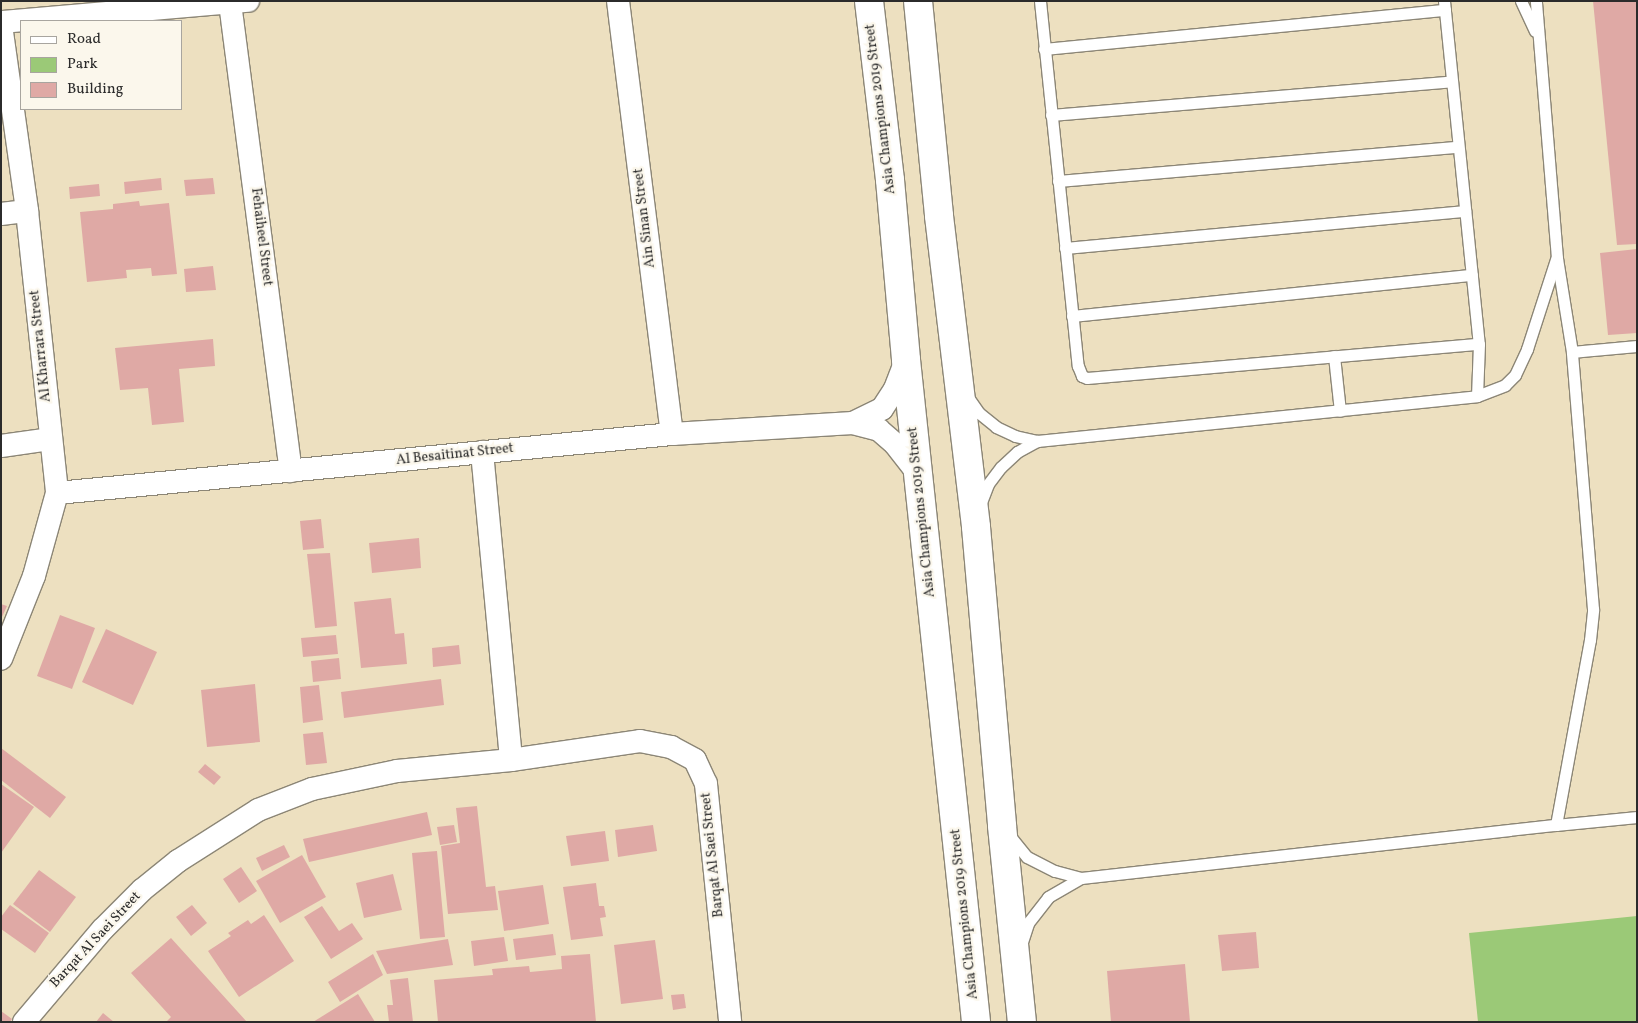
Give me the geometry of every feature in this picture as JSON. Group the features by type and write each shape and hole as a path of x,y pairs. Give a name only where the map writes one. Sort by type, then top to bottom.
{"main road":[{"name":"Asia Champions 2019 Street","path":"869,1 890,180 906,360 976,1022"},
{"path":"920,5 939,216 976,526 1002,826 1022,1022"}],"street":[{"name":"Ain Sinan Street","path":"618,1 672,434"},
{"path":"44,20 239,2"},
{"name":"Fehaiheel Street","path":"239,2 291,471"},
{"path":"1,24 20,22"},
{"name":"Al Kharrara Street","path":"1,24 27,211 57,493 34,576 1,659"},
{"path":"1,214 27,211"},
{"name":"Al Besaitinat Street","path":"853,423 882,409 895,389 906,360"},
{"name":"Al Besaitinat Street","path":"57,493 672,434 853,423 879,430 895,444 919,475"},
{"path":"1,446 50,440"},
{"path":"482,452 511,760"},
{"name":"Barqat Al Saei Street","path":"24,1022 103,929 142,890 178,860 258,810 312,790 397,771 511,760 640,741 671,747 695,760 706,784 730,1022"}],"lane":[{"path":"1040,1 1079,372 1087,378 1479,344"},
{"path":"1521,1 1539,40"},
{"path":"1536,1 1557,258 1572,352 1593,609 1590,640 1556,825"},
{"path":"1044,49 1444,6 1479,344 1477,396"},
{"path":"1051,115 1452,81"},
{"path":"1058,181 1458,147"},
{"path":"1065,248 1465,211"},
{"path":"958,376 966,396 979,413 996,427 1015,436 1037,441 1477,396 1505,386 1515,375 1522,362 1557,258"},
{"path":"1072,316 1472,275"},
{"path":"1572,352 1637,346"},
{"path":"1334,356 1340,411"},
{"path":"976,526 980,505 988,484 1006,462 1018,452 1037,441"},
{"path":"1002,826 1026,857 1055,871 1080,878 1637,817"},
{"path":"1016,961 1028,923 1048,897 1080,878"}],"green space":[{"path":"1637,916 1637,1022 1478,1022 1469,933"}],"building":[{"path":"1593,1 1637,1 1637,244 1617,245"},
{"path":"161,178 162,190 125,194 124,182"},
{"path":"213,178 215,194 186,196 184,180"},
{"path":"99,184 100,196 70,199 69,187"},
{"path":"139,201 140,206 169,203 177,274 152,276 151,268 126,270 127,278 87,282 80,212 113,209 113,204"},
{"path":"1637,249 1637,333 1608,335 1600,253"},
{"path":"213,266 216,290 186,292 184,269"},
{"path":"213,339 215,366 179,369 184,422 152,425 148,388 120,390 115,348"},
{"path":"321,519 324,548 303,550 300,521"},
{"path":"419,538 421,568 372,573 369,543"},
{"path":"330,553 337,626 315,628 307,554"},
{"path":"391,598 395,634 404,633 407,664 361,668 354,602"},
{"path":"1,604 7,606 1,619"},
{"path":"60,615 95,628 72,689 37,676"},
{"path":"106,629 157,652 133,705 82,682"},
{"path":"336,635 338,654 303,657 301,638"},
{"path":"459,645 461,664 433,667 432,648"},
{"path":"339,658 341,679 313,682 311,661"},
{"path":"441,679 444,705 344,718 341,692"},
{"path":"255,684 260,742 207,747 201,690"},
{"path":"319,685 323,720 303,723 300,687"},
{"path":"323,732 327,763 306,765 303,734"},
{"path":"1,748 66,797 50,818 1,780"},
{"path":"205,764 221,777 214,785 198,772"},
{"path":"1,784 34,807 1,853"},
{"path":"477,806 486,887 495,886 498,910 448,914 441,846 460,843 456,808"},
{"path":"427,812 432,835 309,862 303,839"},
{"path":"454,825 457,842 440,845 437,827"},
{"path":"653,825 657,851 618,857 615,830"},
{"path":"605,831 609,861 571,866 566,836"},
{"path":"284,845 290,857 262,871 256,858"},
{"path":"437,851 445,937 420,939 412,853"},
{"path":"302,855 326,897 280,923 256,881"},
{"path":"241,867 257,891 239,903 223,879"},
{"path":"39,870 76,897 50,932 13,904"},
{"path":"393,874 402,910 364,918 356,883"},
{"path":"596,883 599,906 604,906 606,917 600,918 603,936 571,940 563,887"},
{"path":"543,885 549,924 504,931 498,891"},
{"path":"10,905 49,933 35,953 1,929 1,917"},
{"path":"192,905 207,923 191,936 176,917"},
{"path":"322,906 339,931 352,923 363,939 331,959 304,917"},
{"path":"264,915 294,961 239,997 208,951 231,936 228,933 248,920 251,924"},
{"path":"1256,932 1259,968 1222,971 1218,935"},
{"path":"553,934 556,955 516,960 513,939"},
{"path":"504,937 508,961 474,966 471,941"},
{"path":"171,938 247,1022 166,1022 171,1017 131,973"},
{"path":"448,939 453,965 387,974 376,951"},
{"path":"655,940 663,999 621,1004 614,945"},
{"path":"373,954 383,975 340,1002 328,982"},
{"path":"590,954 596,1022 438,1022 434,980 493,975 492,969 529,966 530,972 562,969 561,956"},
{"path":"1185,964 1190,1022 1111,1022 1107,971"},
{"path":"408,978 413,1022 389,1022 387,1005 393,1005 390,980"},
{"path":"358,994 375,1022 313,1022"},
{"path":"684,994 686,1008 673,1010 671,995"},
{"path":"1,1011 12,1019 10,1022 1,1022"},
{"path":"103,1013 114,1022 96,1022"}]}
